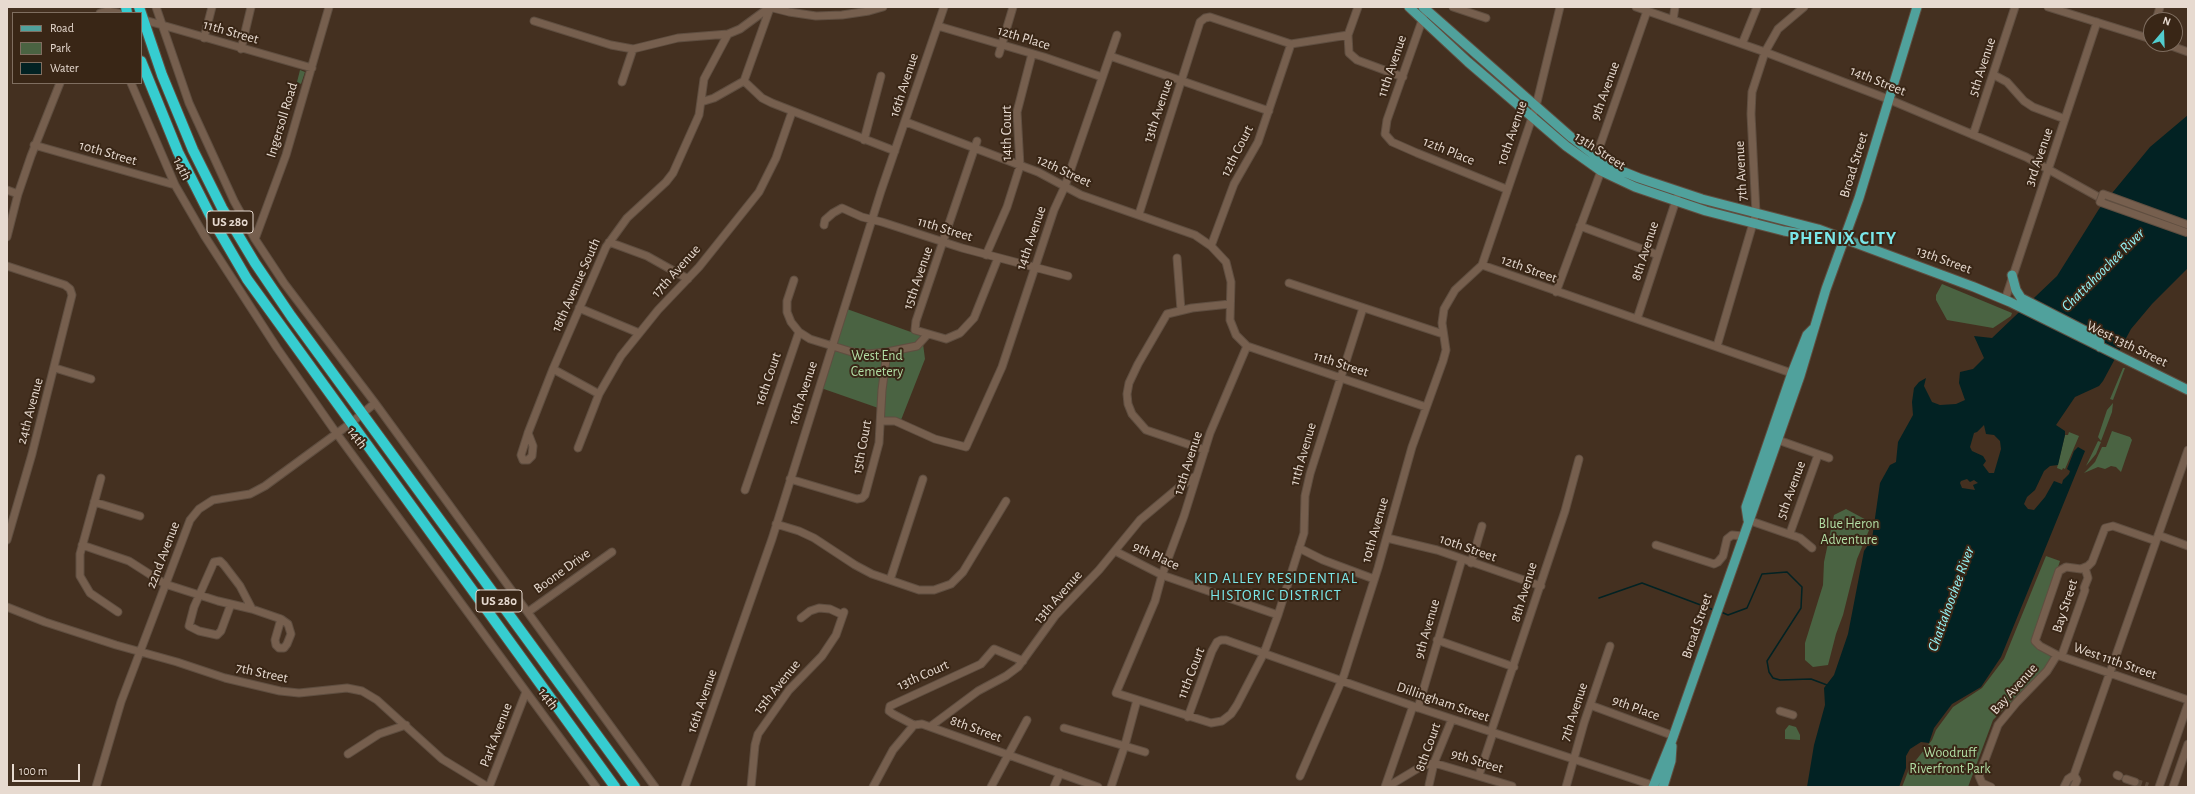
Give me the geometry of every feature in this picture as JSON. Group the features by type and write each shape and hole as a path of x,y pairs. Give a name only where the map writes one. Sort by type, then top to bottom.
{"highway":[{"name":"US 280","path":"142,20 180,120 222,208 273,290 635,787"},
{"name":"US 280","path":"142,63 178,152 227,247 265,305 615,787"}],"main road":[{"name":"13th Street","path":"1409,7 1566,146 1601,171 1625,183 1676,201 1753,224 1812,237 1843,240"},
{"name":"Broad Street","path":"1673,738 1748,520 1754,510 1778,440 1807,335 1813,329 1859,198 1917,7"},
{"name":"13th Street","path":"1425,8 1596,157 1623,172 1679,192 1731,208 1818,229 1843,240 1934,272 2007,301"},
{"path":"2012,275 2016,290 2021,298 2099,338 2100,347"},
{"name":"West 13th Street","path":"2007,301 2188,390"},
{"name":"Broad Street","path":"1748,520 1746,507 1796,375"},
{"path":"1655,786 1673,738"},
{"path":"1663,787 1670,761 1673,738"}],"street":[{"path":"156,7 179,77 200,128 234,201 255,239 284,283 375,403 655,787"},
{"path":"204,38 212,7"},
{"path":"241,49 251,7"},
{"name":"Ingersoll Road","path":"255,239 286,155 329,7"},
{"path":"534,20 611,46 633,49 678,38 728,34 740,29 769,7 816,16 849,14 882,7"},
{"path":"701,102 719,96 744,81 769,7"},
{"name":"16th Avenue","path":"685,787 776,524 872,220 944,7"},
{"path":"999,54 1013,7"},
{"path":"1358,7 1348,35 1348,53 1352,57 1403,77"},
{"path":"1453,7 1486,18"},
{"name":"10th Avenue","path":"1482,265 1506,189 1536,106 1560,7"},
{"name":"14th Street","path":"1636,7 1765,52 1888,99 2050,168 2102,199 2188,229"},
{"path":"1673,20 1675,7"},
{"path":"1742,44 1757,7"},
{"name":"7th Avenue","path":"1717,346 1756,213 1751,103 1752,92 1765,52 1781,25 1804,7"},
{"name":"5th Avenue","path":"1973,135 1994,75 2015,7"},
{"path":"2048,7 2073,11 2096,22 2143,36"},
{"name":"11th Avenue","path":"1385,134 1387,120 1403,77 1425,8"},
{"name":"9th Avenue","path":"1596,157 1647,11"},
{"name":"13th Avenue","path":"1139,214 1182,83 1200,22 1204,18 1210,17 1291,44"},
{"name":"11th Street","path":"142,20 312,68"},
{"name":"3rd Avenue","path":"2007,301 2012,275 2050,168 2096,22"},
{"name":"12th Place","path":"938,26 1002,44 1102,77"},
{"name":"18th Avenue South","path":"528,433 553,369 600,258 609,242 627,218 666,182 673,173 696,122 701,102 704,79 728,34"},
{"name":"14th Avenue","path":"882,421 895,422 935,439 966,447 998,377 1054,210 1065,186 1117,35"},
{"path":"1291,44 1348,35"},
{"name":"12th Court","path":"1210,246 1239,175 1254,152 1291,44"},
{"path":"622,82 633,49"},
{"name":"14th Court","path":"986,255 1007,207 1020,166 1018,112 1032,54"},
{"path":"1110,56 1182,83 1269,111"},
{"path":"1994,75 2007,82 2024,101 2033,107 2065,119"},
{"path":"864,140 881,76"},
{"path":"744,81 762,98 792,112 895,151"},
{"path":"7,238 18,194 34,145 60,84"},
{"name":"14th","path":"131,84 175,185 204,235 277,348 337,434 596,787"},
{"name":"17th Avenue","path":"578,448 599,394 612,369 639,333 688,279 759,192 776,158 792,112"},
{"name":"12th Street","path":"906,122 976,144 1081,195 1196,235 1210,246"},
{"name":"12th Place","path":"1385,134 1388,139 1410,150 1506,189"},
{"name":"15th Avenue","path":"927,335 915,330 915,326 976,144"},
{"name":"10th Street","path":"34,145 175,185"},
{"path":"1556,292 1601,171 1596,157"},
{"path":"7,190 18,194"},
{"name":"8th Avenue","path":"1637,318 1679,192"},
{"path":"2188,225 2103,194 2100,202 2188,234"},
{"name":"11th Street","path":"824,225 825,220 842,208 872,220 986,255 1068,276"},
{"path":"1580,226 1658,255"},
{"path":"609,242 647,256 688,279"},
{"path":"1210,246 1226,262 1230,272 1230,304 1232,325 1236,335 1247,346"},
{"path":"794,280 787,301 787,312 791,322 799,332 831,347 852,352 887,352 917,346 927,335 951,338 963,330 974,318 998,258"},
{"path":"1177,258 1181,310"},
{"name":"12th Street","path":"1443,334 1442,318 1455,290 1482,265 1556,292 1717,346 1796,375"},
{"name":"24th Avenue","path":"7,266 70,289 72,295 55,368 7,540"},
{"path":"1289,284 1443,334"},
{"path":"1205,450 1146,430 1132,414 1128,404 1129,383 1167,314 1181,310 1230,304"},
{"path":"579,308 639,333"},
{"name":"11th Avenue","path":"1264,653 1278,615 1304,533 1307,485 1363,308"},
{"name":"16th Court","path":"745,490 799,332"},
{"name":"10th Avenue","path":"1300,776 1342,680 1387,538 1409,448 1446,350 1446,339 1443,334"},
{"name":"11th Street","path":"1247,346 1426,406"},
{"name":"12th Avenue","path":"1137,700 1116,693 1155,601 1162,575 1184,516 1205,450 1247,346"},
{"name":"15th Court","path":"790,479 857,499 862,498 865,495 880,443 882,390 887,352"},
{"path":"55,368 91,379"},
{"path":"553,369 599,394"},
{"name":"22nd Avenue","path":"96,787 121,702 186,527 199,509 218,498 250,494 259,489 351,424 375,403"},
{"path":"1778,440 1829,458"},
{"path":"2064,787 2068,779 2074,775 2188,450"},
{"name":"5th Avenue","path":"1790,533 1818,454"},
{"name":"8th Avenue","path":"1478,775 1565,511 1579,459"},
{"name":"13th Avenue","path":"931,726 978,691 1006,676 1024,661 1055,616 1115,551 1148,512 1196,476"},
{"path":"101,478 78,563 80,576 90,593 118,612"},
{"path":"890,580 923,479"},
{"path":"776,524 799,531 814,538 855,565 890,580 919,590 934,590 951,584 963,572 1006,501"},
{"path":"94,502 140,516"},
{"path":"1748,520 1790,533 1800,538 1812,548"},
{"path":"1472,563 1482,526"},
{"path":"2085,568 2092,562 2103,530 2107,526 2188,546"},
{"path":"1656,545 1714,564 1723,556 1728,539 1732,535 1743,536"},
{"name":"10th Street","path":"1387,538 1462,559 1541,586"},
{"path":"82,545 129,561 165,584 281,619"},
{"path":"1299,548 1323,560 1374,579"},
{"name":"9th Place","path":"1115,551 1162,575 1278,615"},
{"name":"Boone Drive","path":"528,612 612,552"},
{"name":"9th Avenue","path":"1386,787 1415,707 1462,559"},
{"path":"231,604 221,631 217,635 199,632 190,626 199,594 210,567 214,562 220,561 240,586 252,610"},
{"name":"Bay Avenue","path":"2036,643 2036,635 2059,571 2066,567 2085,568"},
{"name":"Bay Street","path":"2060,654 2085,590 2084,588 2088,578 2085,568"},
{"name":"7th Street","path":"7,607 52,624 140,652 177,662 225,678 280,691 299,693 336,689 357,689 377,700 442,759 489,787"},
{"name":"15th Avenue","path":"751,787 755,744 758,734 789,690 822,656 836,635 843,614 830,609 820,608 810,610 801,618"},
{"name":"Dillingham Street","path":"1221,640 1264,653 1415,707 1655,786"},
{"name":"11th Court","path":"1188,717 1212,651 1221,640"},
{"path":"1437,640 1514,667"},
{"name":"West 11th Street","path":"2036,643 2110,674 2188,700"},
{"name":"7th Avenue","path":"1566,787 1590,705 1610,646"},
{"name":"13th Court","path":"914,725 889,711 890,706 982,664 994,649 1024,661"},
{"path":"1111,787 1125,745 1137,700 1211,723 1222,721 1231,714 1264,653"},
{"name":"Bay Avenue","path":"1988,786 1979,776 1998,725 2017,702 2048,671 2060,654"},
{"name":"Park Avenue","path":"489,787 526,692"},
{"path":"2159,787 2188,704"},
{"name":"9th Place","path":"1590,705 1673,738"},
{"path":"1780,711 1793,715"},
{"name":"8th Court","path":"1429,785 1434,763 1452,719"},
{"path":"991,787 1026,720"},
{"name":"8th Street","path":"914,725 926,724 1098,787"},
{"path":"348,754 379,734 406,725"},
{"path":"873,787 893,750 914,725"},
{"path":"1064,728 1145,752"},
{"path":"2173,787 2188,744"},
{"name":"9th Avenue","path":"1386,787 1422,766 1434,763"},
{"name":"9th Street","path":"1434,763 1512,786"},
{"path":"1054,787 1060,773"},
{"path":"2074,775 2077,780 2074,787"},
{"path":"2120,777 2134,782"}],"green space":[{"path":"300,70 305,72 301,84 297,82"},
{"path":"1942,284 2012,313 2011,316 1993,328 1947,320 1936,300 1936,295"},
{"name":"West End Cemetery","path":"847,309 922,336 925,359 901,420 884,419 884,410 821,388"},
{"path":"2123,368 2125,368 2113,400 2110,399"},
{"path":"2113,403 2112,412 2101,441 2098,437 2107,410"},
{"path":"2112,431 2130,437 2132,440 2121,472 2116,467 2111,466 2105,469 2098,467 2084,473 2095,462 2102,447 2106,447"},
{"path":"2069,432 2079,436 2065,469 2063,468 2062,470 2057,468 2065,435 2068,435"},
{"path":"2098,441 2101,442 2096,454 2086,466"},
{"name":"Blue Heron Adventure","path":"1846,509 1872,523 1857,559 1843,615 1836,634 1828,665 1813,667 1805,660 1805,643 1823,585 1824,562 1834,515"},
{"name":"Woodruff Riverfront Park","path":"2046,556 2060,561 2033,643 2054,659 1993,720 1968,787 1902,787 1909,769 1932,740 1936,730 1953,707 1982,688 2004,659"},
{"path":"1789,725 1796,727 1800,735 1800,740 1785,739 1785,730"}],"water":[{"name":"Chattahoochee River","path":"2188,115 2188,268 2152,304 2131,329 2099,386 2075,397 2056,425 2065,431 2058,465 2050,466 2044,471 2035,490 2027,497 2024,504 2028,509 2034,510 2045,497 2054,481 2062,484 2063,480 2069,474 2070,471 2067,469 2074,451 2078,447 2085,451 2001,657 1981,687 1952,704 1934,728 1929,743 1921,742 1910,749 1906,756 1906,768 1899,787 1807,787 1814,745 1825,705 1824,688 1834,675 1848,634 1864,551 1872,539 1880,483 1890,465 1896,462 1898,442 1913,415 1912,402 1914,388 1919,382 1926,378 1924,386 1932,402 1940,405 1956,404 1965,400 1959,383 1960,372 1973,369 1984,358 1974,336 1992,338 2057,276 2099,209 2150,147","holes":["1984,425 1986,434 1994,435 2000,441 2001,449 1994,473 1989,473 1983,465 1986,461 1983,456 1972,451 1970,447 1974,433","1967,479 1970,482 1974,480 1978,483 1973,485 1975,490 1962,488 1960,483 1961,481"]}],"waterway":[{"path":"1721,612 1728,615 1747,608 1762,574 1787,572 1802,587 1801,608 1767,661 1769,672 1773,678 1780,680 1811,679 1827,685"},
{"path":"1599,598 1642,583 1714,610"}],"tunnel":[{"path":"2135,782 2148,786"}],"district":[{"name":"PHENIX CITY","path":"1843,239"},
{"name":"KID ALLEY RESIDENTIAL HISTORIC DISTRICT","path":"1276,586"}]}
